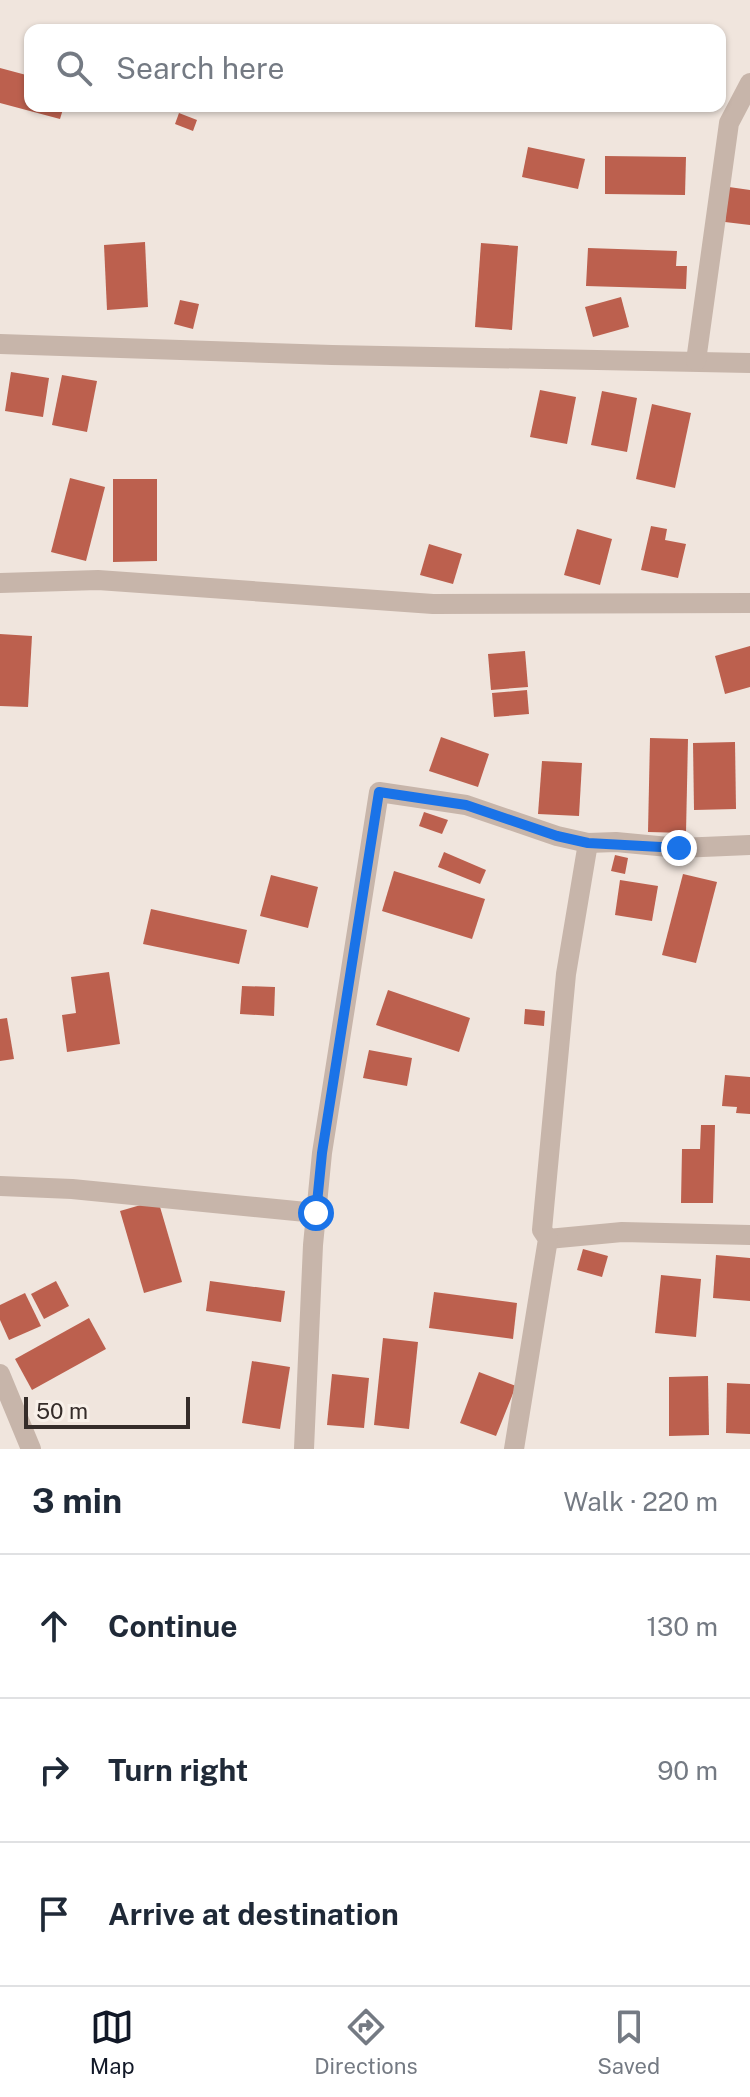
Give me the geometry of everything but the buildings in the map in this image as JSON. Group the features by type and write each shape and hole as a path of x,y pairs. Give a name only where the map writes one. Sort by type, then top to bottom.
{"street":[{"path":"696,361 729,123 750,83"},
{"path":"0,344 750,363"},
{"path":"0,583 98,580 433,604 750,603"},
{"path":"304,1449 322,1153 379,792 466,805 557,836 588,843 679,848 750,845"},
{"path":"514,1449 548,1239 542,1230 566,974 588,843"},
{"path":"0,1186 86,1190 316,1213"},
{"path":"548,1239 622,1232 750,1235"},
{"path":"0,1374 31,1449"}],"route":[{"path":"316,1213 322,1153 379,792 466,805 557,836 588,843 616,842 679,848"}]}
